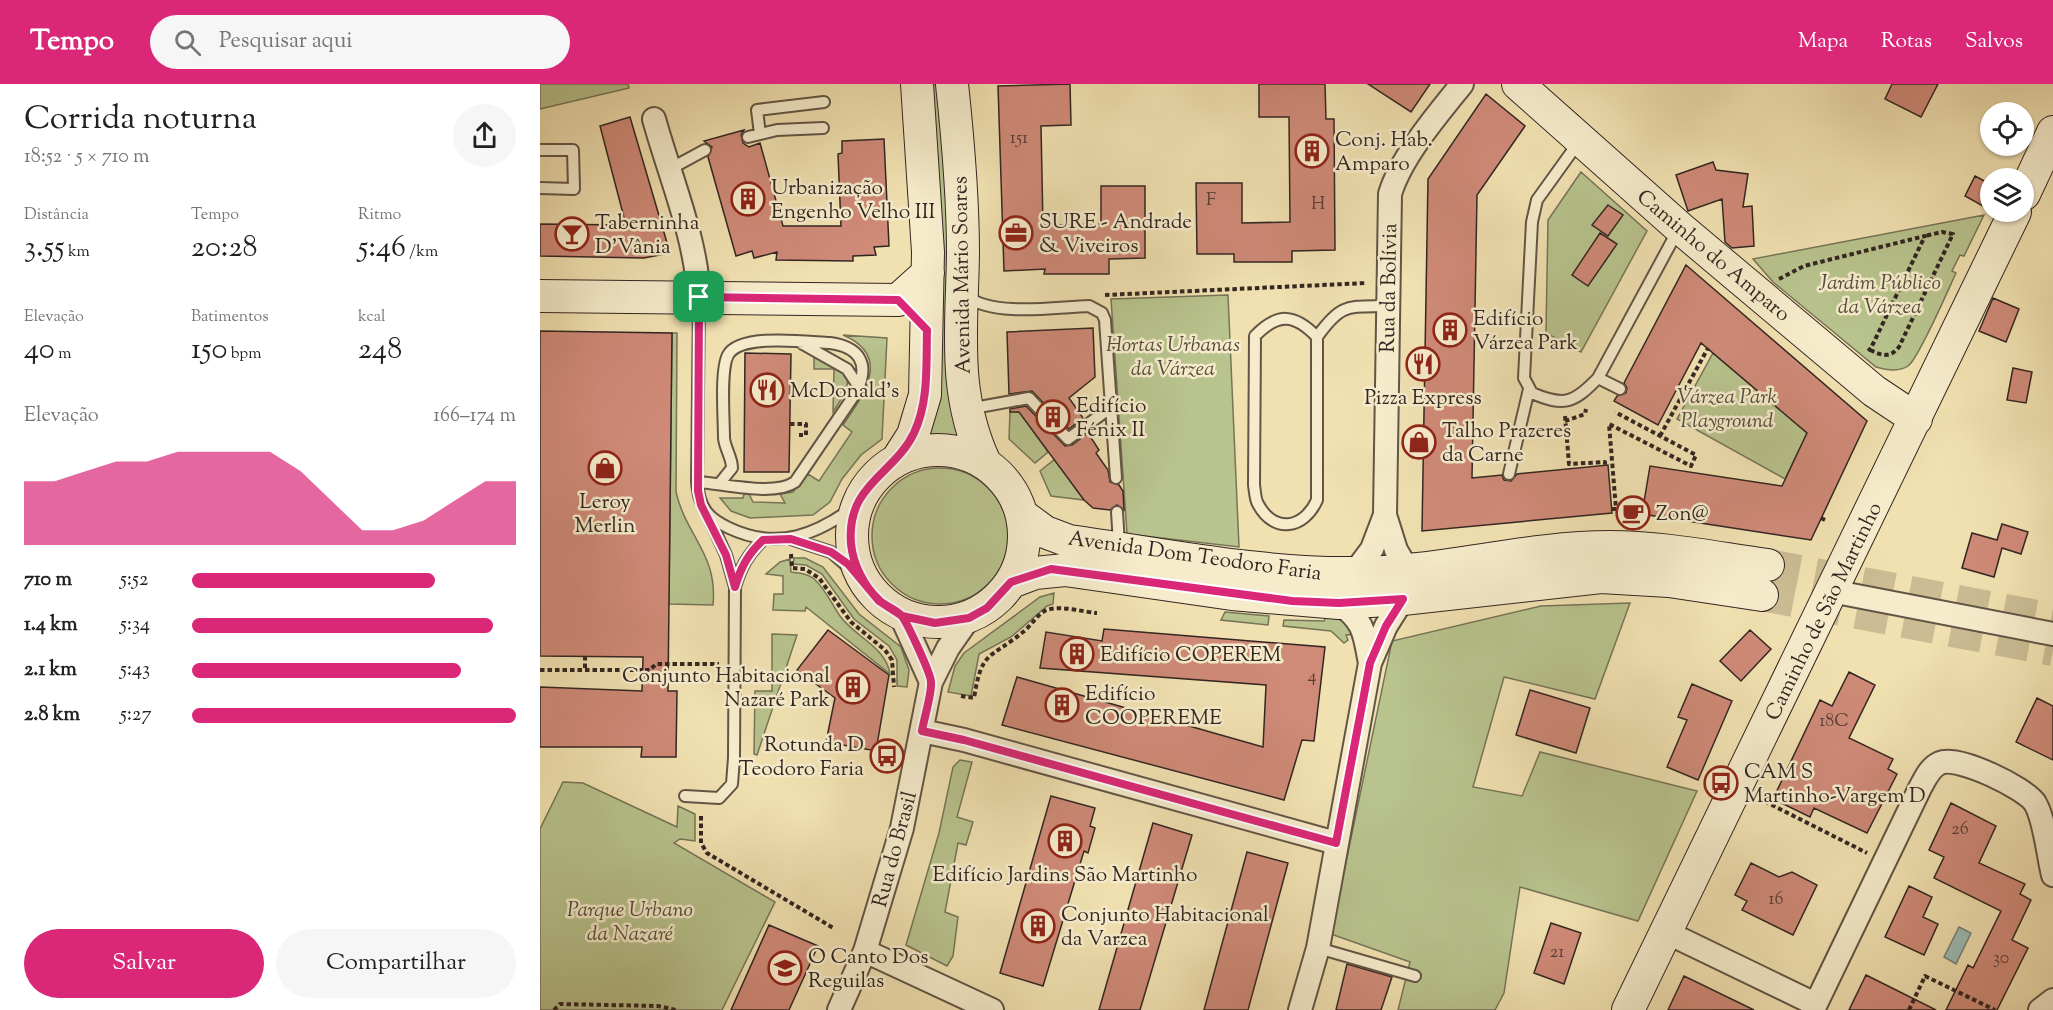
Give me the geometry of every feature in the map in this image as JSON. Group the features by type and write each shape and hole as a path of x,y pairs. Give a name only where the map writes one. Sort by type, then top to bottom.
{"main road":[{"name":"Avenida Mário Soares","path":"897,460 913,435 926,395 928,273 925,180 917,84"},
{"name":"Caminho do Amparo","path":"1518,84 1680,228 1874,391 1916,419"},
{"name":"Avenida Mário Soares","path":"954,87 962,218 961,378 965,409 972,435 985,463"},
{"path":"2034,173 2053,132"},
{"name":"Caminho de São Martinho","path":"1628,1010 2010,222"},
{"path":"540,296 898,300 928,273"},
{"path":"898,300 927,330"},
{"path":"942,450 957,452 985,463 1001,477 1014,495 1022,515 1024,537 1022,558 1011,582 987,608 969,618 935,623 902,616 879,601 863,580 851,543 858,504 874,478 897,460 926,451 942,450"},
{"name":"Avenida Dom Teodoro Faria","path":"1022,515 1045,532 1069,541 1282,571 1354,573 1406,585"},
{"name":"Avenida Dom Teodoro Faria","path":"1011,582 1035,573 1065,570 1232,594 1339,603 1553,551 1610,547 1678,552 1765,580"}],"street":[{"name":"Rua da Bolívia","path":"1406,585 1385,515 1390,194 1395,177 1462,84"},
{"path":"654,119 695,262 699,297"},
{"name":"Rua da Bolívia","path":"1354,573 1372,549 1385,515"},
{"path":"1300,1010 1317,948 1370,663 1406,585"},
{"path":"1831,591 2053,634"},
{"path":"1339,603 1355,615 1364,628 1370,663"},
{"path":"902,616 932,682"},
{"name":"Rua do Brasil","path":"839,1010 865,951 902,828 932,682 948,648 969,618"},
{"path":"922,731 964,740 1336,843"},
{"path":"1666,932 1814,1007 1920,788 1932,768 1940,762 1950,760 1968,765 2026,794 2038,810 2053,875"},
{"path":"865,951 993,1010"},
{"path":"2040,1010 2053,1000"}],"lane":[{"path":"760,134 757,110 824,102"},
{"path":"748,136 823,128"},
{"path":"1580,140 1537,200 1532,222 1524,378 1532,393 1552,402 1564,402 1584,392 1598,378 1680,228"},
{"path":"540,150 573,150 574,189 540,188"},
{"path":"668,170 705,150"},
{"path":"962,293 978,304 994,309 1089,306 1096,308 1105,320 1116,478"},
{"path":"685,796 718,798 732,784 734,758 735,587 726,555 701,505 697,482 699,297"},
{"path":"1317,337 1303,322 1288,319 1269,322 1256,336 1254,485 1257,504 1269,518 1284,524 1299,524 1311,514 1317,500 1317,337 1332,316 1346,307 1388,306"},
{"path":"697,482 720,483 745,488 789,486 795,482 859,387 863,377 863,367 852,350 842,345 750,341 739,345 728,355 725,370 724,441 731,454 732,468 720,483"},
{"path":"799,342 847,369 859,387"},
{"path":"1598,378 1620,389"},
{"path":"1509,474 1529,389"},
{"path":"965,409 1029,398 1068,439 1110,408"},
{"path":"709,518 751,538 791,539 830,524 858,504"},
{"path":"1117,512 1119,548"},
{"path":"791,539 831,552 863,580"},
{"path":"735,587 741,567 749,553 763,540"},
{"path":"1317,948 1415,976"}],"path":[{"path":"1773,282 1804,266 1942,232 1953,234 1893,354 1882,356 1862,343"},
{"path":"1870,350 1925,236"},
{"path":"1782,277 1791,284"},
{"path":"1094,295 1197,293 1374,282"},
{"path":"1660,436 1708,348"},
{"path":"1564,402 1569,464 1605,462 1605,466"},
{"path":"1612,509 1616,508 1609,424 1691,466 1696,455 1615,412"},
{"path":"790,424 806,424 806,435 799,435"},
{"path":"791,554 792,568 805,569 819,578 851,622 885,650 892,660 894,687"},
{"path":"961,696 974,698 978,674 984,661 996,649 1024,632 1041,613 1057,608 1097,614"},
{"path":"585,656 585,670"},
{"path":"540,670 650,670 656,664 718,664"},
{"path":"1750,795 1875,857"},
{"path":"700,816 701,843 706,854 835,929"},
{"path":"1909,1010 1925,976 1995,1010"},
{"path":"554,1010 560,1004 658,1006 676,1010"}],"green space":[{"path":"540,84 628,84 629,88 540,109"},
{"path":"929,84 941,84 965,438 927,434"},
{"path":"1581,172 1647,231 1581,352 1546,333 1548,220"},
{"name":"Jardim Público da Várzea","path":"1980,216 1981,222 1964,256 1960,255 1952,271 1956,273 1919,350 1908,366 1897,370 1876,367 1773,282 1753,259"},
{"name":"Hortas Urbanas da Várzea","path":"1228,295 1239,547 1127,534 1111,299"},
{"path":"672,333 677,333 676,492 711,572 713,605 669,604"},
{"path":"843,335 887,338 882,439 861,455 842,479 830,502 813,515 750,518 731,511 720,498 743,498 744,494 749,494 753,502 785,503 780,494 793,492 808,474 819,481 852,432 843,425 865,389 870,365 867,354 858,344"},
{"name":"Várzea Park Playground","path":"1713,353 1807,433 1785,479 1677,419"},
{"path":"814,357 836,368 846,377 846,390 833,412 834,369 814,369"},
{"path":"1010,412 1020,412 1048,452 1035,463 1009,439"},
{"path":"1055,459 1084,500 1051,496 1040,471"},
{"path":"940,468 966,474 988,488 1002,510 1008,536 1002,562 988,584 966,598 940,604 914,598 892,584 878,562 872,536 878,510 892,488 914,474"},
{"path":"794,558 805,558 823,567 859,614 901,647 909,670 907,687 897,686 897,660 889,646 854,619 822,574 806,565 793,564"},
{"path":"790,559 791,572 808,575 817,582 846,623 883,656 890,674 806,607 805,611 773,610 774,594 783,594 783,576 766,574 780,562"},
{"path":"1054,593 1053,604 1047,606 1011,637 979,654 971,696 948,692 955,666 964,653 1040,597"},
{"path":"1630,603 1595,699 1504,677 1473,787 1522,796 1540,752 1697,791 1638,921 1520,887 1504,993 1495,1010 1398,1010 1410,962 1331,934 1392,641 1541,606"},
{"path":"1225,612 1269,616 1268,625 1221,620"},
{"path":"1326,617 1347,621 1360,634 1346,635 1348,640 1344,643 1331,631 1283,626 1284,620 1324,621"},
{"path":"772,634 797,635 757,755 754,754 755,691 772,691"},
{"path":"960,760 972,762 957,817 973,822 966,845 958,843 945,912 958,917 953,956 947,966 906,945 939,833 953,767"},
{"name":"Parque Urbano da Nazaré","path":"563,782 583,783 677,827 678,806 695,814 695,841 680,839 674,843 775,902 722,1010 540,1010 540,829"}],"water":[{"path":"1959,927 1971,933 1956,964 1944,957"}],"building":[{"path":"1070,84 1071,125 1041,126 1043,225 1101,224 1101,186 1145,186 1145,258 1109,259 1109,274 1044,274 1045,269 1004,271 998,86"},
{"name":"Conj. Hab. Amparo","path":"1259,84 1325,84 1326,119 1334,119 1335,250 1292,251 1292,262 1234,262 1234,254 1197,254 1196,183 1242,183 1242,223 1290,222 1289,117 1259,117"},
{"path":"1368,84 1430,84 1411,112"},
{"path":"1892,84 1938,84 1921,117 1885,99"},
{"name":"Edifício Várzea Park","path":"1486,94 1525,126 1477,195 1472,478 1502,475 1504,480 1511,481 1517,474 1608,465 1612,513 1422,531 1428,179"},
{"path":"630,117 670,253 644,258 540,256 540,224 626,225 600,126"},
{"name":"Urbanização Engenho Velho III","path":"744,130 741,135 743,143 749,147 760,143 783,226 841,226 838,154 842,153 842,141 884,139 889,246 874,247 876,255 853,256 853,261 776,260 777,252 754,258 752,251 736,256 708,157 712,147 704,141"},
{"path":"1713,162 1716,170 1748,174 1743,207 1752,206 1754,246 1732,248 1725,242 1722,199 1688,211 1676,175"},
{"path":"1975,176 1980,179 1980,204 1965,196"},
{"path":"1608,205 1623,215 1608,236 1592,225"},
{"path":"1600,233 1617,244 1588,286 1572,275"},
{"name":"Edifício Várzea Park","path":"1686,265 1867,421 1811,540 1642,514 1650,466 1782,486 1807,433 1701,343 1658,425 1614,401 1617,396 1626,393 1627,388 1624,383"},
{"path":"1993,298 2019,309 2006,342 1979,331"},
{"path":"1093,328 1095,377 1069,398 1083,418 1069,429 1032,391 1009,394 1007,332"},
{"name":"Leroy Merlin","path":"540,331 672,333 668,691 677,691 676,757 641,757 642,747 540,747 540,687 642,691 643,657 540,656"},
{"name":"McDonald's","path":"745,353 791,354 789,472 744,472"},
{"path":"2013,368 2032,372 2026,403 2007,400"},
{"path":"1026,406 1065,446 1072,445 1088,433 1099,450 1096,453 1108,470 1110,482 1119,485 1123,491 1124,510 1117,505 1110,510 1093,508 1084,500 1019,412 1010,412 1010,409"},
{"path":"2002,524 2028,532 2021,554 2002,548 1994,577 1962,568 1972,533 1997,540"},
{"name":"Edifício COOPEREME","path":"1104,629 1325,647 1314,741 1302,740 1284,800 1002,725 1017,677 1263,747 1266,685 1040,668 1046,632 1102,641"},
{"name":"Conjunto Habitacional Nazaré Park","path":"828,630 889,675 876,751 826,742 835,698 797,670"},
{"path":"1750,630 1771,649 1741,681 1720,661"},
{"path":"1849,672 1875,685 1849,738 1893,759 1888,769 1897,774 1867,833 1814,808 1810,817 1773,799 1820,700 1832,706"},
{"path":"1692,684 1732,701 1698,780 1667,767 1687,720 1678,717"},
{"path":"1530,690 1590,708 1576,753 1516,735"},
{"path":"2037,698 2053,706 2053,760 2016,742"},
{"path":"1051,796 1095,808 1090,826 1095,828 1088,853 1084,851 1043,986 1000,973"},
{"path":"1951,803 1996,826 1979,863 2025,884 2020,894 2031,900 2012,940 2028,948 1997,1010 1946,1010 1968,965 1973,968 2001,911 1934,878 1944,857 1929,850"},
{"path":"1153,823 1192,835 1140,1010 1099,1010"},
{"path":"1247,852 1288,863 1269,933 1248,1010 1204,1010"},
{"path":"1751,863 1779,877 1792,872 1817,885 1793,935 1742,910 1747,901 1735,895"},
{"path":"1909,886 1932,897 1923,917 1938,924 1924,955 1885,937"},
{"path":"1551,923 1581,933 1564,984 1534,973"},
{"path":"769,925 818,946 789,1010 731,1010"},
{"path":"1347,964 1392,977 1381,1010 1336,1010"},
{"path":"1866,975 1936,1010 1849,1010"},
{"path":"1684,976 1754,1010 1668,1010"}],"tunnel":[{"path":"1768,565 2053,619"},
{"path":"1762,595 2053,650"}],"place":[{"name":"Conj. Hab. Amparo","path":"1312,151"},
{"name":"Urbanização Engenho Velho III","path":"748,199"},
{"name":"SURE - Andrade & Viveiros","path":"1016,233"},
{"name":"Taberninha D'Vânia","path":"572,234"},
{"name":"Edifício Várzea Park","path":"1450,330"},
{"name":"Pizza Express","path":"1423,364"},
{"name":"McDonald's","path":"767,390"},
{"name":"Edifício Fénix II","path":"1053,417"},
{"name":"Talho Prazeres da Carne","path":"1419,442"},
{"name":"Leroy Merlin","path":"605,468"},
{"name":"Zon@","path":"1633,513"},
{"name":"Edifício COPEREM","path":"1077,654"},
{"name":"Conjunto Habitacional Nazaré Park","path":"853,687"},
{"name":"Edifício COOPEREME","path":"1062,705"},
{"name":"Rotunda D Teodoro Faria","path":"887,756"},
{"name":"CAM S Martinho-Vargem D","path":"1721,783"},
{"name":"Edifício Jardins São Martinho","path":"1065,841"},
{"name":"Conjunto Habitacional da Varzea","path":"1038,926"},
{"name":"O Canto Dos Reguilas","path":"785,968"}],"route":[{"path":"699,297 698,491 701,505 726,555 735,587 741,567 749,553 763,540 791,539 831,552 848,564 879,601 902,616 935,623 969,618 987,608 1002,595 1011,582 1051,569 1292,601 1339,603 1403,599 1386,626 1370,663 1336,843 964,740 922,731 932,682 902,616 879,601 863,580 853,556 851,543 858,504 865,490 874,478 897,460 913,435 920,418 926,395 927,330 898,300 699,297"}]}
